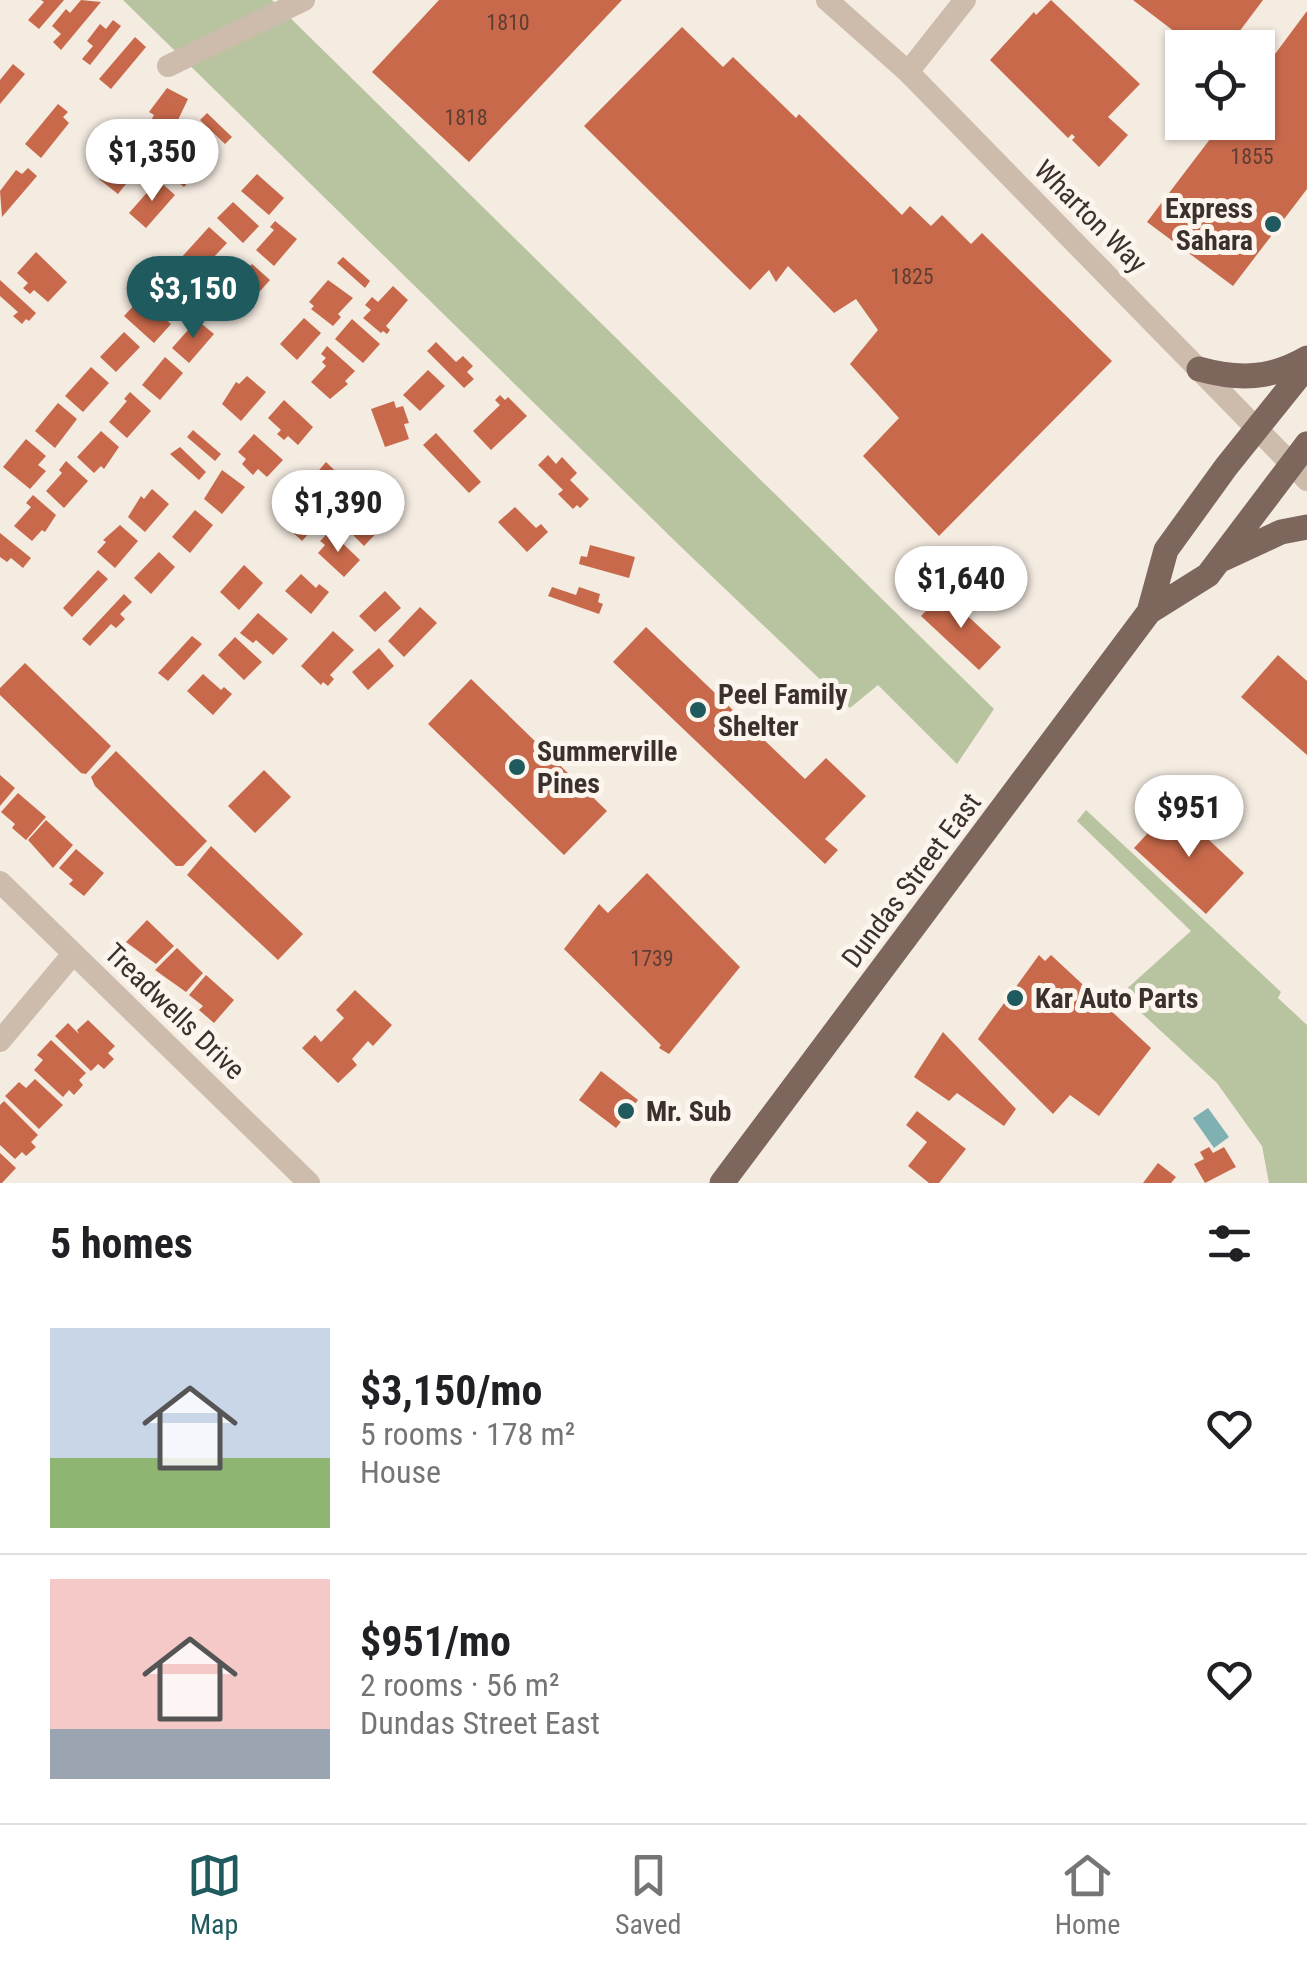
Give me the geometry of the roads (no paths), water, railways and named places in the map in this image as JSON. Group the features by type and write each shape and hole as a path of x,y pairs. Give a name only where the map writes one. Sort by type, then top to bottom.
{"main road":[{"path":"1199,369 1228,377 1258,377 1290,368 1307,358"},
{"name":"Dundas Street East","path":"1150,612 1166,550 1307,366"},
{"name":"Dundas Street East","path":"722,1183 1150,612 1208,575 1302,463"},
{"path":"1218,562 1280,532 1307,527"}],"street":[{"path":"168,66 304,0"},
{"name":"Wharton Way","path":"827,0 908,72 1256,428 1302,463"},
{"path":"908,72 965,0"},
{"name":"Treadwells Drive","path":"0,882 309,1183"},
{"path":"0,1041 74,954"}],"water":[{"path":"1208,1108 1229,1137 1214,1148 1193,1118"}],"place":[{"name":"Express Sahara","path":"1273,224"},
{"name":"Peel Family Shelter","path":"698,710"},
{"name":"Summerville Pines","path":"517,767"},
{"name":"Kar Auto Parts","path":"1015,998"},
{"name":"Mr. Sub","path":"626,1111"}]}
